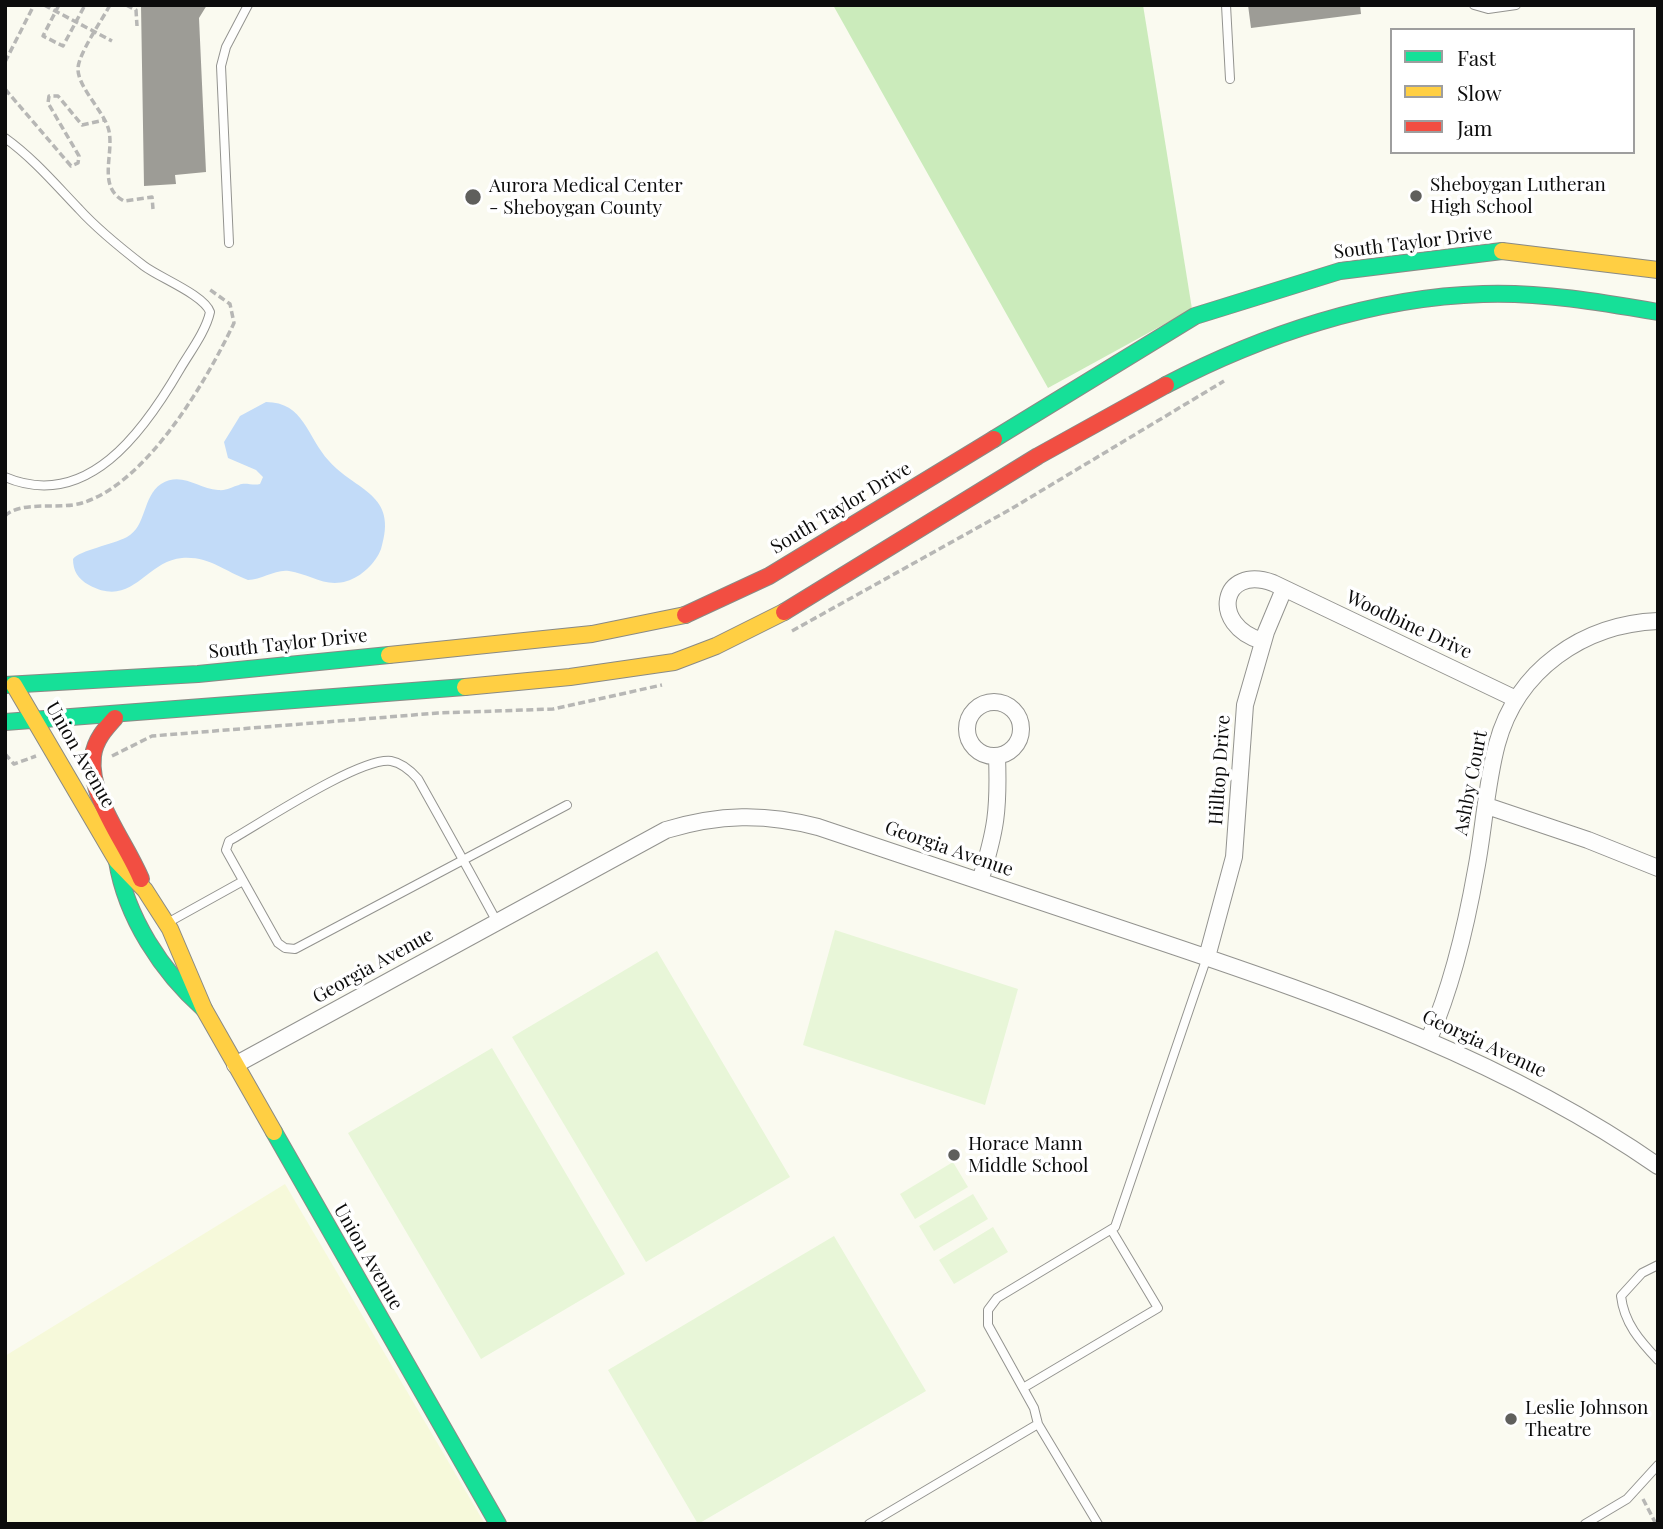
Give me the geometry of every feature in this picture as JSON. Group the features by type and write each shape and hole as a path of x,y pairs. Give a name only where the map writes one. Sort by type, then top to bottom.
{"main road":[{"name":"South Taylor Drive","path":"10,685 280,666 592,635 676,619 769,576 1195,316 1340,271 1499,251 1562,256 1658,270"},
{"path":"5,722 115,718 590,676 682,660 780,615 1009,474 1169,383 1233,351 1293,328 1364,308 1460,294 1578,298 1658,313"},
{"name":"Union Avenue","path":"10,685 35,720 117,861 131,873 166,923 185,957 204,1009 498,1524"},
{"path":"115,718 99,737 92,756 92,771 97,791 134,857 146,893"},
{"name":"Union Avenue","path":"117,861 118,877 130,907 176,983 204,1009"}],"street":[{"path":"1262,641 1246,636 1235,627 1228,612 1229,595 1237,584 1249,578 1260,578 1284,589"},
{"name":"Hilltop Drive","path":"1207,957 1234,857 1243,723 1262,641 1284,589"},
{"name":"Woodbine Drive","path":"1284,589 1516,699"},
{"name":"Ashby Court","path":"1429,1039 1439,1016 1462,936 1496,745 1516,699 1545,664 1588,635 1612,626 1658,621"},
{"name":"Union Avenue","path":"5,670 10,685"},
{"path":"981,881 995,835 999,807 997,756"},
{"path":"1487,806 1588,840 1658,868"},
{"name":"Georgia Avenue","path":"235,1065 666,830 724,817 760,816 818,827 1323,997 1429,1039 1572,1110 1658,1166"}],"lane":[{"path":"229,243 221,66 226,47 248,5"},
{"path":"1226,5 1230,79"},
{"path":"1474,5 1488,9 1516,5"},
{"path":"5,138 28,155 80,210 120,247 158,275 203,301 210,312 188,356 154,409 103,468 80,479 52,485 25,484 5,477"},
{"path":"498,922 463,860 418,779 408,769 392,761 370,763 229,841 226,850 278,943 285,948 295,949 463,860 567,804"},
{"path":"166,923 243,881"},
{"path":"1098,1524 1038,1424 1034,1408 988,1325 990,1306 997,1298 1112,1231 1124,1206 1207,957"},
{"path":"1023,1388 1158,1308 1112,1231"},
{"path":"1658,1265 1642,1273 1621,1296 1623,1311 1637,1337 1658,1360"},
{"path":"869,1524 1038,1424"},
{"path":"1585,1524 1627,1499 1658,1465"}],"path":[{"path":"5,62 34,5"},
{"path":"44,5 112,41"},
{"path":"59,5 43,36 63,46 85,5"},
{"path":"110,5 78,70 110,135 108,173 112,190 124,201 152,197 153,209"},
{"path":"128,6 135,10 137,26"},
{"path":"5,89 71,166 78,163 79,156 48,103 48,97 58,96 82,125 104,120"},
{"path":"5,516 21,507 60,507 91,500 120,483 147,456 188,401 234,323 234,313 228,301 203,286"},
{"path":"1637,1488 1656,1524"}],"green space":[{"path":"833,5 1143,5 1192,309 1048,388"},
{"path":"835,930 1018,989 985,1105 803,1045"},
{"path":"657,951 790,1177 646,1262 512,1037"},
{"path":"492,1048 625,1274 481,1359 348,1133"},
{"path":"953,1162 968,1187 915,1219 900,1194"},
{"path":"285,1184 485,1524 5,1524 5,1356"},
{"path":"973,1194 988,1219 934,1251 919,1226"},
{"path":"993,1227 1008,1252 954,1284 939,1260"},
{"path":"834,1236 926,1391 698,1524 608,1370"}],"water":[{"path":"266,402 279,404 297,414 329,461 372,495 379,504 384,516 385,530 379,554 367,569 352,579 339,583 284,571 248,580 200,559 182,558 169,561 128,588 117,591 104,591 79,577 73,559 82,553 121,540 133,532 142,519 150,496 161,484 176,479 221,490 241,484 260,484 263,477 256,470 228,458 224,442 240,416"}],"building":[{"path":"141,5 207,5 199,18 206,172 175,175 176,184 144,186"},
{"path":"1248,5 1360,5 1361,14 1251,28"}],"traffic: fast":[{"path":"994,439 1195,316 1340,271 1502,251"},
{"path":"1166,385 1280,335 1360,311 1401,302 1483,294 1527,295 1593,301 1658,312"},
{"path":"5,685 198,674 389,655"},
{"path":"5,722 465,687"},
{"path":"117,861 128,903 148,942 174,978 204,1009"},
{"path":"274,1132 498,1524"}],"traffic: slow":[{"path":"1502,251 1658,270"},
{"path":"465,687 570,677 674,662 716,646 784,612"},
{"path":"389,655 592,634 685,615"},
{"path":"14,685 117,861 145,890 170,929 204,1009 274,1132"}],"traffic: jam":[{"path":"784,612 1038,456 1166,385"},
{"path":"685,615 769,576 994,439"},
{"path":"115,718 96,745 93,772 102,803 141,879"}],"place":[{"name":"Sheboygan Lutheran High School","path":"1416,196"},
{"name":"Aurora Medical Center - Sheboygan County","path":"473,197"},
{"name":"Horace Mann Middle School","path":"954,1155"},
{"name":"Leslie Johnson Theatre","path":"1511,1419"}]}
